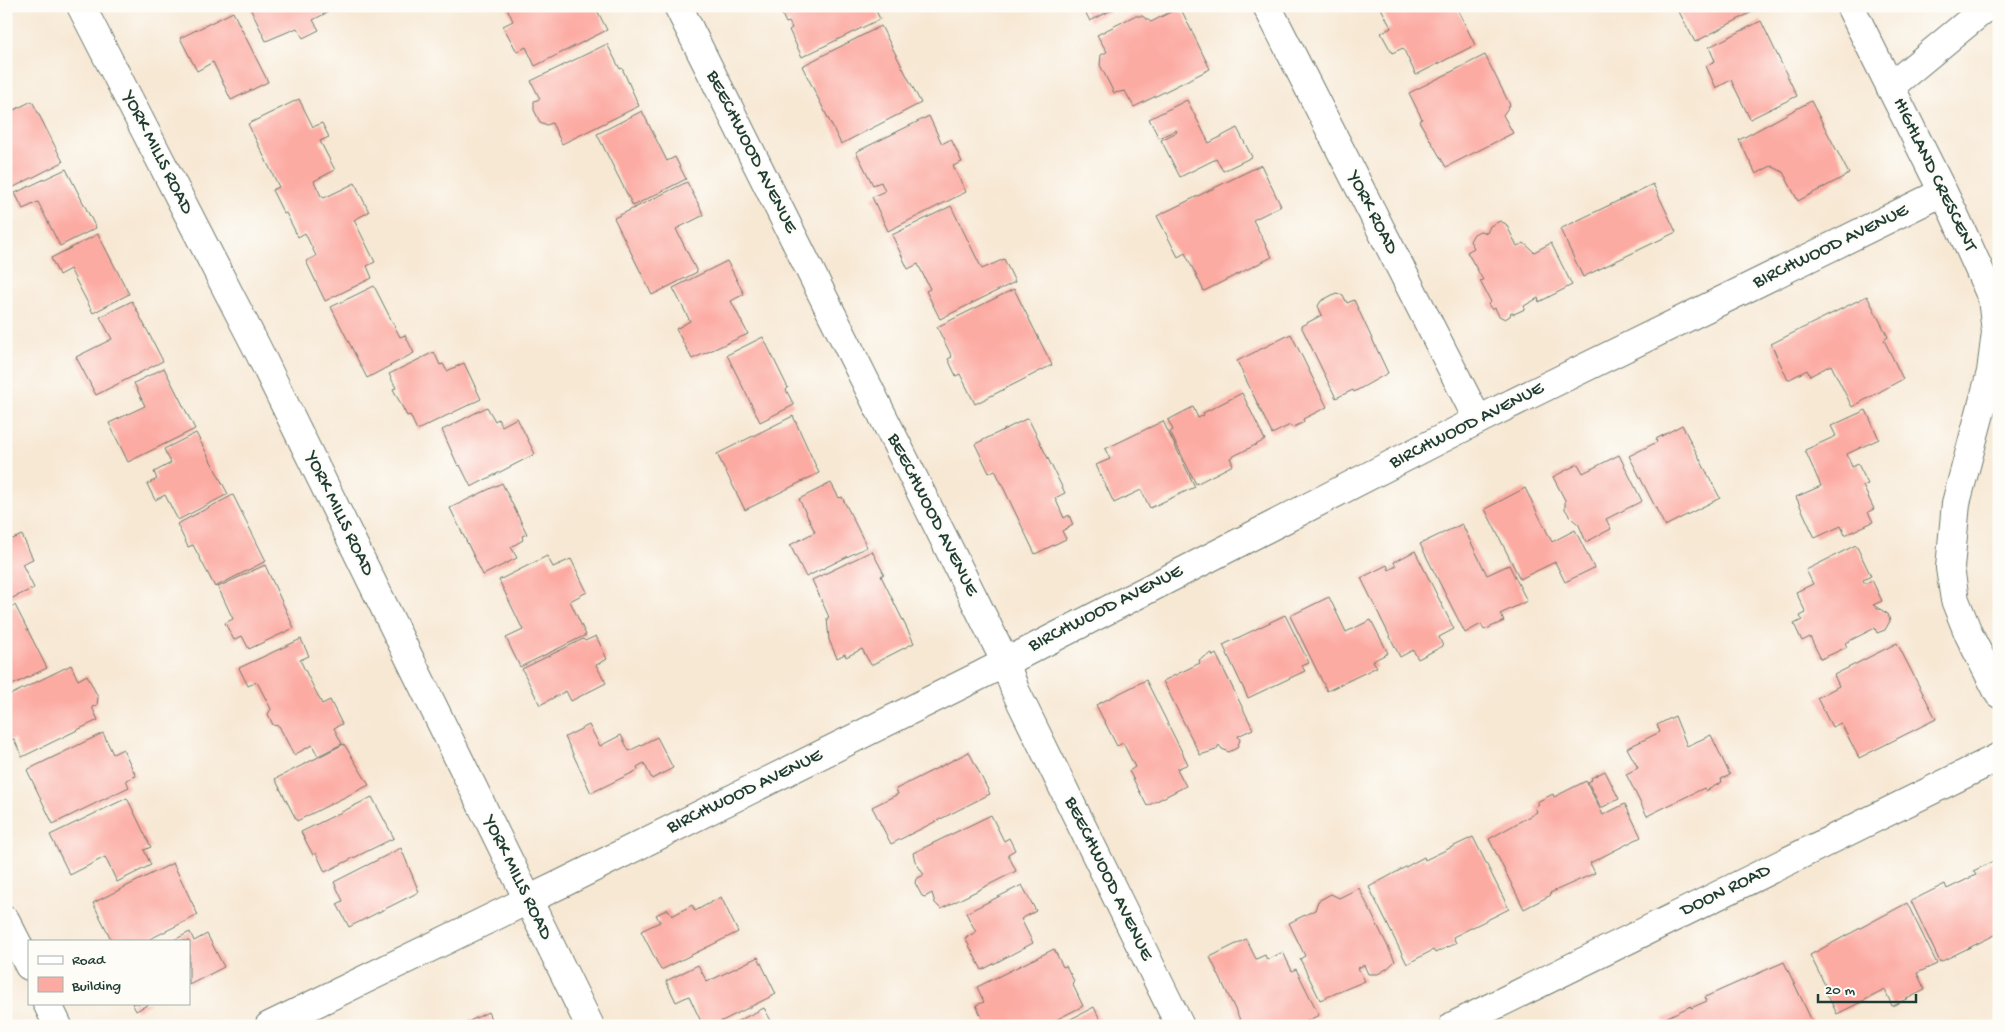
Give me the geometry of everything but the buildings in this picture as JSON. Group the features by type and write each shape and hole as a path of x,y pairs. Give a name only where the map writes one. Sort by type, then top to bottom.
{"street":[{"name":"YORK MILLS ROAD","path":"81,6 257,348 590,1026"},
{"name":"BEECHWOOD AVENUE","path":"678,6 1005,661 1015,690 1180,1026"},
{"name":"YORK ROAD","path":"1267,6 1478,420"},
{"name":"HIGHLAND CRESCENT","path":"1850,6 1943,192 1992,298 1996,332 1991,372 1956,503 1950,568 1955,600 1969,635 1999,694"},
{"path":"1890,87 1988,6"},
{"name":"BIRCHWOOD AVENUE","path":"269,1026 528,900 1005,661 1478,420 1943,192"},
{"name":"DOON ROAD","path":"1453,1026 1999,757"},
{"path":"6,921 28,964"},
{"path":"47,1004 58,1026"}]}
